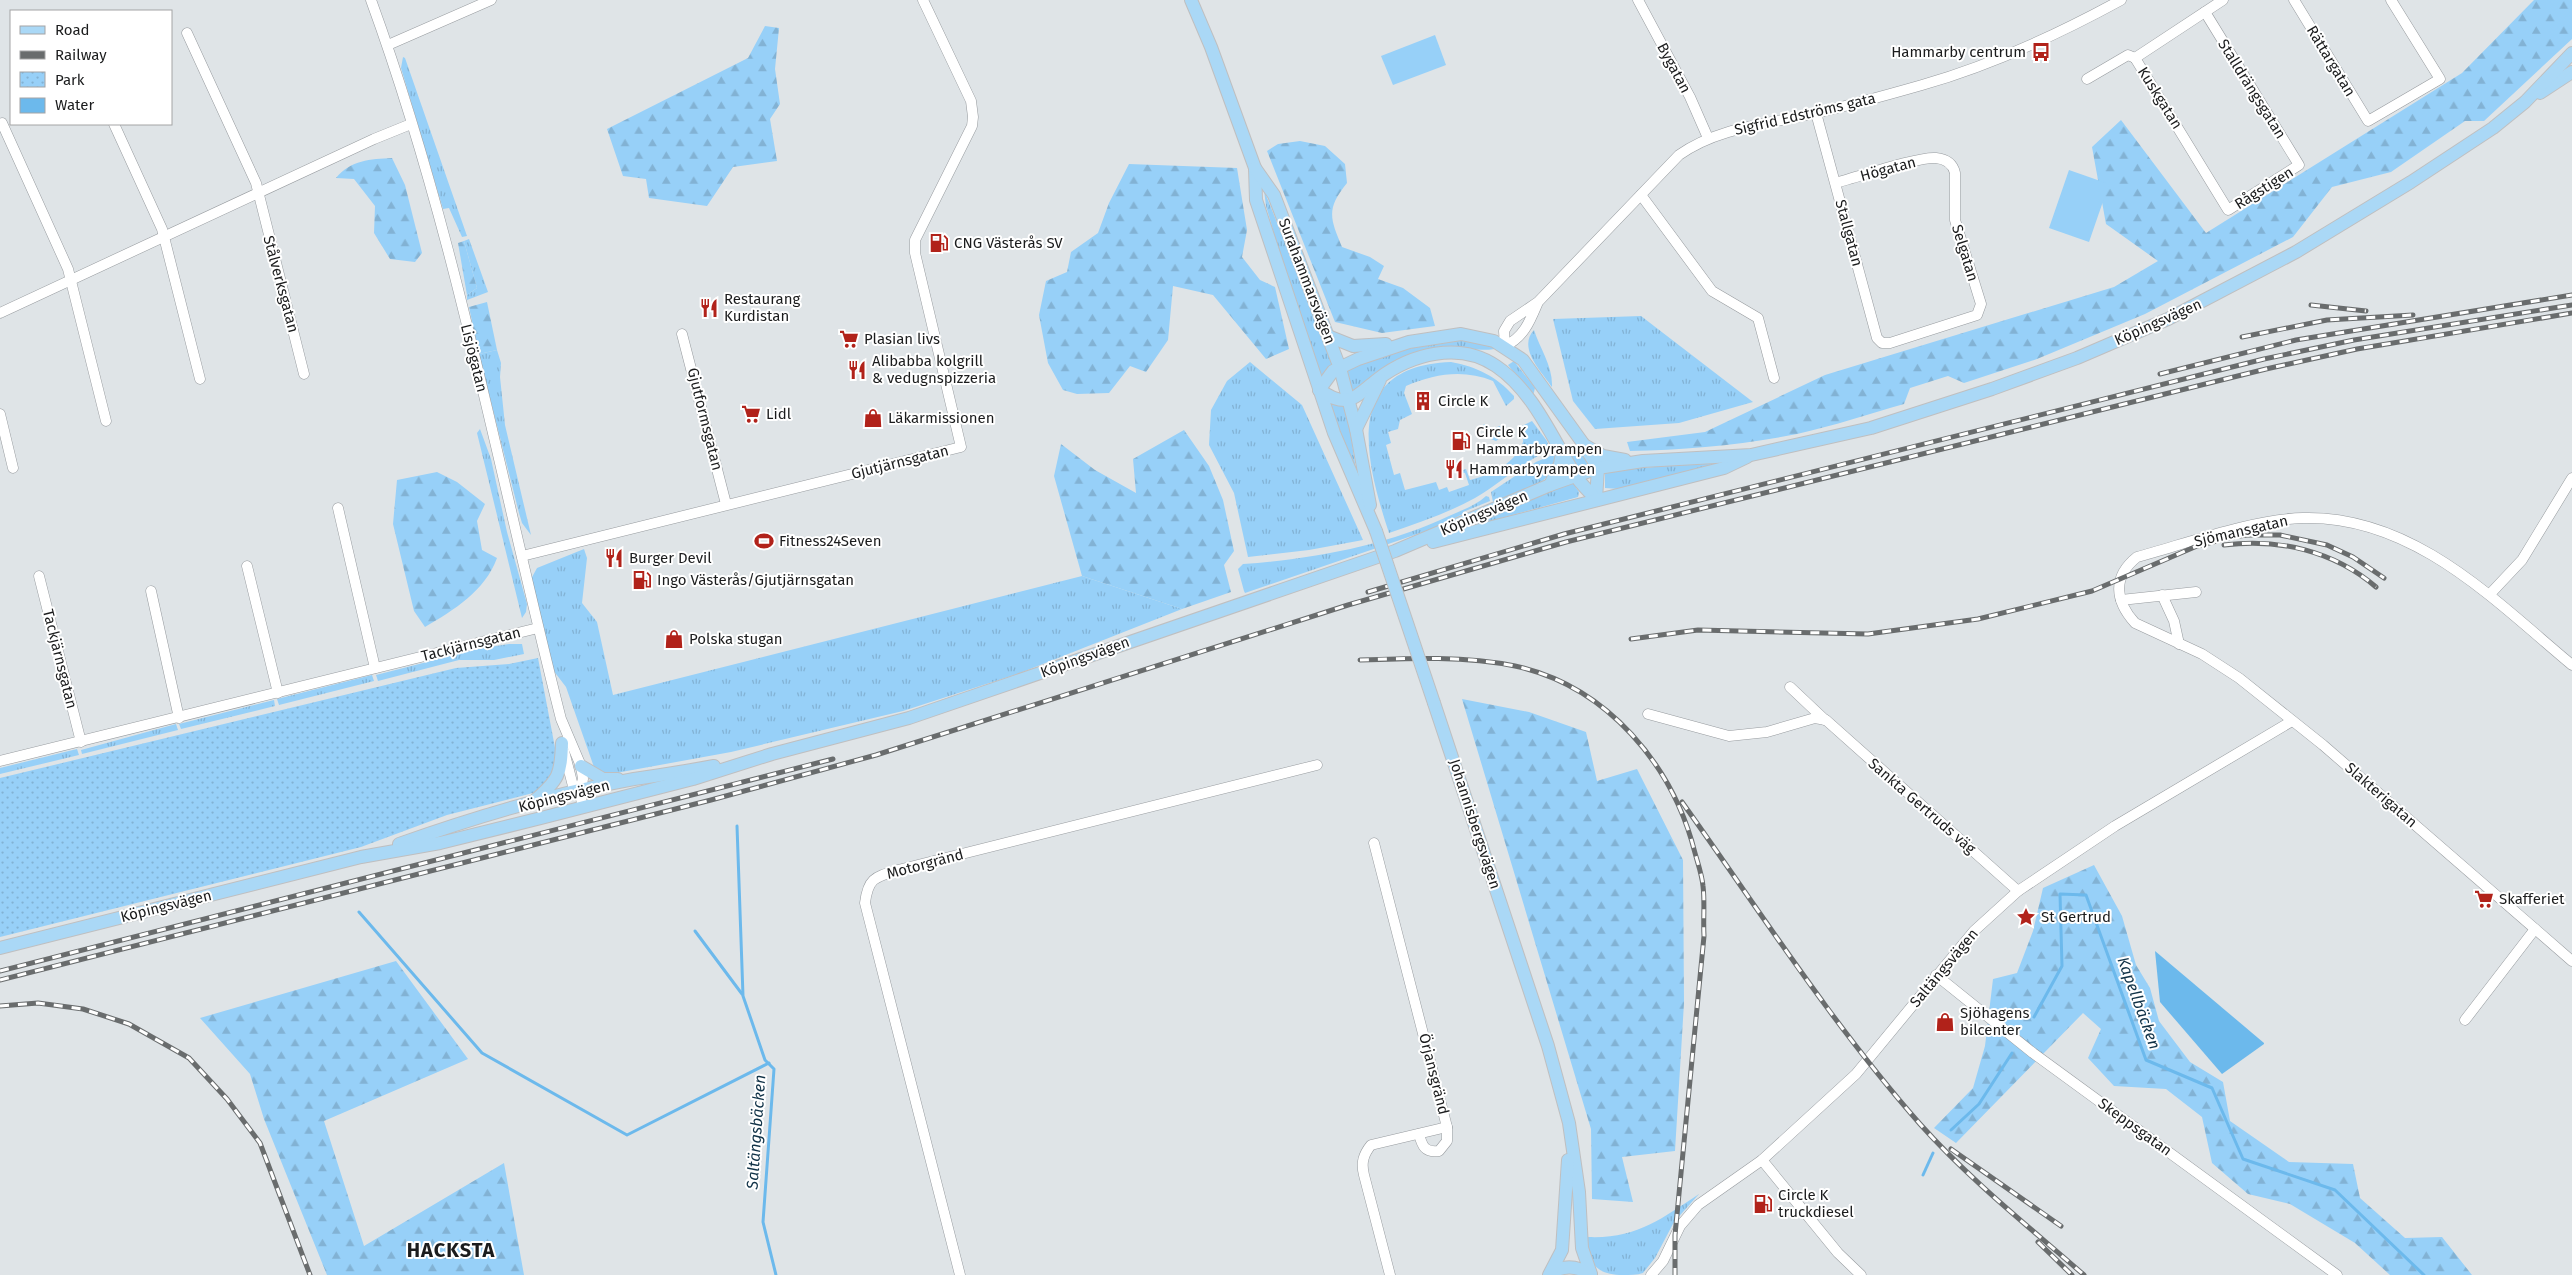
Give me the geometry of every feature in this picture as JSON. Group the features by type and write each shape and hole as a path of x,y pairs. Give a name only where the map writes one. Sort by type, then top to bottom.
{"main road":[{"name":"Surahammarsvägen","path":"1191,0 1214,54 1255,168 1274,195 1340,368 1349,400"},
{"name":"Köpingsvägen","path":"2525,102 2572,53"},
{"name":"Köpingsvägen","path":"0,948 361,857 440,842 693,779 772,754 909,718 1395,550 1550,485 1598,468 1643,461 1751,455 1871,428 1992,389 2077,358 2177,314 2296,252 2411,182 2493,128 2525,102 2572,72"},
{"name":"Surahammarsvägen","path":"1255,168 1256,200 1318,390"},
{"path":"1328,336 1353,346 1409,342 1461,334 1481,336 1505,346 1523,360 1582,442 1598,468 1596,499"},
{"path":"1409,342 1358,359 1332,371 1318,390 1336,400 1349,400 1383,375 1408,360 1426,354 1464,354 1495,365 1516,383 1534,406 1575,476 1596,499"},
{"path":"1495,365 1505,346"},
{"path":"1356,429 1383,375"},
{"name":"Johannisbergsvägen","path":"1318,390 1350,472 1375,529 1548,1046 1569,1123 1579,1192 1582,1248 1591,1275"},
{"path":"1534,406 1548,396"},
{"name":"Johannisbergsvägen","path":"1349,400 1375,529"},
{"path":"1582,442 1597,454 1610,458 1643,461"},
{"path":"1550,485 1560,464 1562,453"},
{"name":"Köpingsvägen","path":"1395,550 1497,527 1596,499 1724,468 1751,455"},
{"path":"530,804 557,780 561,770 562,743"},
{"name":"Köpingsvägen","path":"361,857 436,830 530,804 633,779 772,754"},
{"path":"582,766 603,779 633,779"},
{"name":"Johannisbergsvägen","path":"1549,1275 1562,1250 1568,1192 1569,1123"},
{"path":"1549,1275 1561,1268 1573,1267 1591,1275"}],"street":[{"name":"Lisjögatan","path":"371,0 388,45 450,260 561,720 582,766 583,779 579,792"},
{"path":"388,45 491,0"},
{"name":"Gjutjärnsgatan","path":"522,556 961,447 915,253 915,240 972,126 974,117 971,101 923,0"},
{"name":"Sigfrid Edströms gata","path":"1538,302 1520,338 1505,346 1505,327 1510,321 1538,302 1679,155 1708,138 1816,113 1922,85 1986,64 2054,37 2121,0"},
{"name":"Kuskgatan","path":"2223,0 2135,58 2228,210"},
{"name":"Rättargatan","path":"2294,0 2368,121 2440,79 2391,0"},
{"name":"Bygatan","path":"1640,4 1690,97 1708,138"},
{"name":"Stalldrängsgatan","path":"2205,12 2300,165"},
{"name":"Stålverksgatan","path":"187,33 256,183 304,374"},
{"path":"2087,79 2128,56 2135,58"},
{"name":"Stallgatan","path":"1816,113 1877,338 1882,342 1890,343"},
{"path":"2,123 68,269 106,421"},
{"path":"0,313 258,194 374,138 411,124"},
{"path":"114,125 165,237 200,379"},
{"name":"Högatan","path":"1835,183 1929,158 1941,158"},
{"name":"Selgatan","path":"1890,343 1969,319 1977,315 1981,304 1955,220 1954,168 1941,158"},
{"name":"Rågstigen","path":"2228,210 2300,165"},
{"path":"1641,195 1712,291 1758,318 1774,378"},
{"name":"Gjutformsgatan","path":"682,334 726,504"},
{"path":"0,414 13,468"},
{"path":"2490,594 2522,560 2572,478"},
{"path":"338,508 375,668"},
{"name":"Sjömansgatan","path":"2123,605 2118,596 2122,573 2137,557 2247,528 2302,518 2336,520 2377,530 2437,557 2490,594 2572,665"},
{"path":"247,566 278,693"},
{"name":"Tackjärnsgatan","path":"39,576 81,742"},
{"path":"150,591 179,718"},
{"path":"2123,605 2162,594 2196,592"},
{"path":"2162,594 2174,621 2179,644"},
{"name":"Slakterigatan","path":"2123,605 2135,623 2202,654 2239,678 2292,721 2572,961"},
{"name":"Tackjärnsgatan","path":"0,761 538,628"},
{"name":"Sankta Gertruds väg","path":"1790,688 2018,891"},
{"path":"1648,714 1729,736 1767,732 1815,718 1826,720"},
{"name":"Lisjögatan","path":"561,720 562,743 573,786 579,792 583,806"},
{"name":"Saltängsvägen","path":"1651,1275 1663,1261 1680,1226 1698,1205 1762,1160 1856,1074 1974,931 2018,891 2115,826 2292,721"},
{"name":"Motorgränd","path":"960,1275 865,904 867,887 876,878 898,870 1317,765"},
{"name":"Örjansgränd","path":"1374,843 1447,1127 1371,1145 1365,1152 1362,1166 1390,1275"},
{"path":"2465,1020 2535,929"},
{"name":"Skeppsgatan","path":"1936,975 2033,1053 2337,1275"},
{"path":"1419,1134 1423,1147 1427,1150 1439,1151 1446,1140 1447,1127"},
{"path":"1762,1160 1838,1253 1861,1275"}],"green space":[{"path":"2534,0 2572,0 2572,39 2484,121 2465,121 2391,172 2332,187 2293,237 2145,314 2037,359 1964,383 1948,376 1910,388 1904,404 1824,427 1797,434 1735,444 1630,451 1627,442 1705,432 1825,375 2114,287 2158,261 2106,224 2092,147 2121,120 2206,233 2462,73"},
{"path":"765,26 779,28 775,69 780,104 770,119 777,161 733,167 707,206 649,198 646,179 623,176 607,129 748,58"},
{"path":"1435,35 1446,65 1393,85 1381,56"},
{"path":"403,57 405,58 467,236 462,237 449,208 443,209 401,68"},
{"path":"1300,141 1325,146 1345,164 1347,183 1336,200 1332,214 1342,247 1370,257 1384,266 1378,279 1403,288 1430,308 1435,326 1382,333 1335,322 1267,151 1278,144"},
{"path":"392,158 405,185 422,253 415,262 390,259 374,233 375,206 354,179 336,178 348,167 355,164 369,160"},
{"path":"1129,164 1237,168 1247,230 1242,257 1260,280 1275,287 1289,349 1266,359 1213,295 1173,286 1168,340 1146,372 1130,366 1109,393 1077,394 1063,390 1048,363 1039,315 1046,281 1067,272 1071,252 1098,233 1109,203"},
{"path":"2069,170 2109,184 2089,242 2049,228"},
{"path":"1264,190 1334,365 1320,377 1278,247 1266,206"},
{"path":"469,239 488,292 467,300 467,295 477,288 464,241"},
{"path":"464,241 477,288 467,295 458,243"},
{"path":"487,302 497,350 479,354 469,307"},
{"path":"1641,316 1753,402 1679,423 1595,429 1573,401 1553,319"},
{"path":"1534,330 1548,365 1552,387 1537,367 1530,352 1529,337"},
{"path":"1461,340 1495,347 1495,349 1436,348 1423,350 1391,365 1352,393 1344,369 1395,351"},
{"path":"497,350 501,363 500,377 505,425 531,535 522,523 519,513 479,354"},
{"path":"1514,361 1535,388 1533,396 1508,365"},
{"path":"1250,362 1302,405 1363,540 1309,550 1248,557 1234,493 1209,445 1211,410 1227,381"},
{"path":"1451,362 1486,373 1507,389 1514,396 1514,399 1506,406 1493,381 1471,375 1449,374 1428,378 1406,386 1404,393 1412,414 1400,420 1398,429 1388,432 1391,443 1386,445 1394,475 1400,473 1405,490 1436,482 1439,490 1447,487 1449,492 1469,485 1465,473 1457,472 1466,469 1470,480 1494,472 1514,457 1523,442 1522,426 1532,421 1547,441 1550,450 1530,460 1475,498 1433,517 1389,533 1373,476 1369,448 1370,422 1377,399 1392,380 1416,368"},
{"path":"1326,401 1346,405 1357,476"},
{"path":"1484,424 1491,429 1500,426 1505,434 1496,441 1491,439 1482,428"},
{"path":"480,429 491,459 507,532 527,604 526,612 522,618 477,433"},
{"path":"1184,430 1209,466 1223,500 1234,551 1224,565 1231,592 1182,609 1082,576 1054,476 1061,444 1095,470 1136,493 1133,459"},
{"path":"1578,447 1588,465 1576,470 1567,450"},
{"path":"1555,454 1549,474 1542,481 1524,492 1493,502 1491,492 1536,462"},
{"path":"1728,461 1619,489 1605,488 1605,471"},
{"path":"437,472 457,482 485,504 477,521 482,550 497,558 492,570 477,590 447,614 425,627 414,611 393,524 397,480"},
{"path":"1571,480 1579,492 1578,497 1469,527"},
{"path":"1486,496 1489,497 1490,501 1463,512 1463,514 1435,528 1245,593 1244,591 1238,569 1243,564 1322,555 1374,543 1425,526 1468,508"},
{"path":"584,549 587,558 582,603 597,622 613,695 1082,576 1182,609 1020,673 903,711 731,752 605,775 595,770 566,687 553,670 531,579 537,568"},
{"path":"522,644 524,654 494,660 459,660 378,681 376,675 478,649"},
{"path":"538,658 556,753 556,770 548,783 533,793 447,815 361,847 0,937 0,778 456,668 509,664"},
{"path":"372,675 374,681 279,705 277,699"},
{"path":"1462,699 1529,712 1586,732 1597,781 1637,769 1683,860 1684,1003 1675,1151 1622,1157 1633,1202 1592,1199 1591,1129"},
{"path":"274,700 275,706 181,729 179,724"},
{"path":"176,724 178,730 82,754 81,750"},
{"path":"77,749 79,755 0,774 0,768"},
{"path":"2094,865 2122,916 2136,965 2150,988 2159,1021 2190,1062 2223,1082 2230,1121 2289,1162 2353,1164 2360,1198 2405,1238 2442,1237 2472,1275 2390,1275 2355,1243 2290,1204 2248,1194 2212,1163 2202,1117 2166,1089 2114,1086 2088,1058 2101,1029 2083,1013 1956,1143 1934,1128 1973,1088 1985,1046 1993,979 2017,973 2033,931 2043,888"},
{"path":"396,961 468,1059 324,1121 364,1246 504,1163 524,1275 327,1275 264,1119 250,1074 200,1018"},
{"path":"1699,1194 1674,1222 1655,1258 1643,1273 1623,1275 1606,1273 1595,1266 1589,1254 1588,1237 1620,1235 1647,1226"}],"water":[{"path":"2155,951 2264,1044 2222,1074 2160,1002"}],"waterway":[{"name":"Saltängsbäcken","path":"737,826 743,996 765,1060 774,1069 763,1222 776,1275"},
{"name":"Kapellbäcken","path":"2034,1017 2062,966 2060,894 2086,895 2146,1060 2212,1088 2243,1159 2335,1190 2424,1275"},
{"path":"359,912 482,1053 627,1135 769,1063"},
{"name":"Saltängsbäcken","path":"695,931 742,994"},
{"name":"Saltängsbäcken","path":"1951,1130 1979,1104 2012,1053"},
{"name":"Saltängsbäcken","path":"1923,1175 1933,1153"}],"railway":[{"path":"2160,374 2296,340 2572,295"},
{"path":"2311,305 2366,311"},
{"path":"1368,592 1564,534 2264,359 2354,340 2572,305"},
{"path":"0,980 711,800 876,755 1348,605 1566,542 2266,369 2357,349 2572,313"},
{"path":"2242,337 2327,320 2413,315"},
{"path":"1631,639 1698,630 1868,634 1978,619 2092,591 2197,546 2247,535 2280,535 2327,545 2353,557 2384,578"},
{"path":"2224,545 2265,544 2305,550 2342,564 2376,587"},
{"path":"1360,660 1458,659 1515,666 1548,676 1579,691 1607,711 1631,734 1653,760 1671,789 1685,821 1701,874 1704,892 1704,936 1675,1235 1675,1275"},
{"path":"0,971 833,759"},
{"path":"1682,802 1826,1007 1920,1124 1958,1164 2084,1275"},
{"path":"0,1006 38,1003 83,1009 129,1024 189,1058 227,1099 260,1143 310,1275"},
{"path":"1951,1149 2061,1226"},
{"path":"2038,1242 2072,1275"}],"place":[{"name":"Hammarby centrum","path":"2041,52"},
{"name":"CNG Västerås SV","path":"939,243"},
{"name":"Restaurang Kurdistan","path":"709,308"},
{"name":"Plasian livs","path":"849,339"},
{"name":"Alibabba kolgrill & vedugnspizzeria","path":"857,370"},
{"name":"Circle K","path":"1423,401"},
{"name":"Lidl","path":"751,414"},
{"name":"Läkarmissionen","path":"873,418"},
{"name":"Circle K Hammarbyrampen","path":"1461,441"},
{"name":"Hammarbyrampen","path":"1454,469"},
{"name":"Fitness24Seven","path":"764,541"},
{"name":"Burger Devil","path":"614,558"},
{"name":"Ingo Västerås/Gjutjärnsgatan","path":"642,580"},
{"name":"Polska stugan","path":"674,639"},
{"name":"Skafferiet","path":"2484,899"},
{"name":"St Gertrud","path":"2026,917"},
{"name":"Sjöhagens bilcenter","path":"1945,1022"},
{"name":"Circle K truckdiesel","path":"1763,1204"}],"district":[{"name":"HACKSTA","path":"451,1250"}]}
